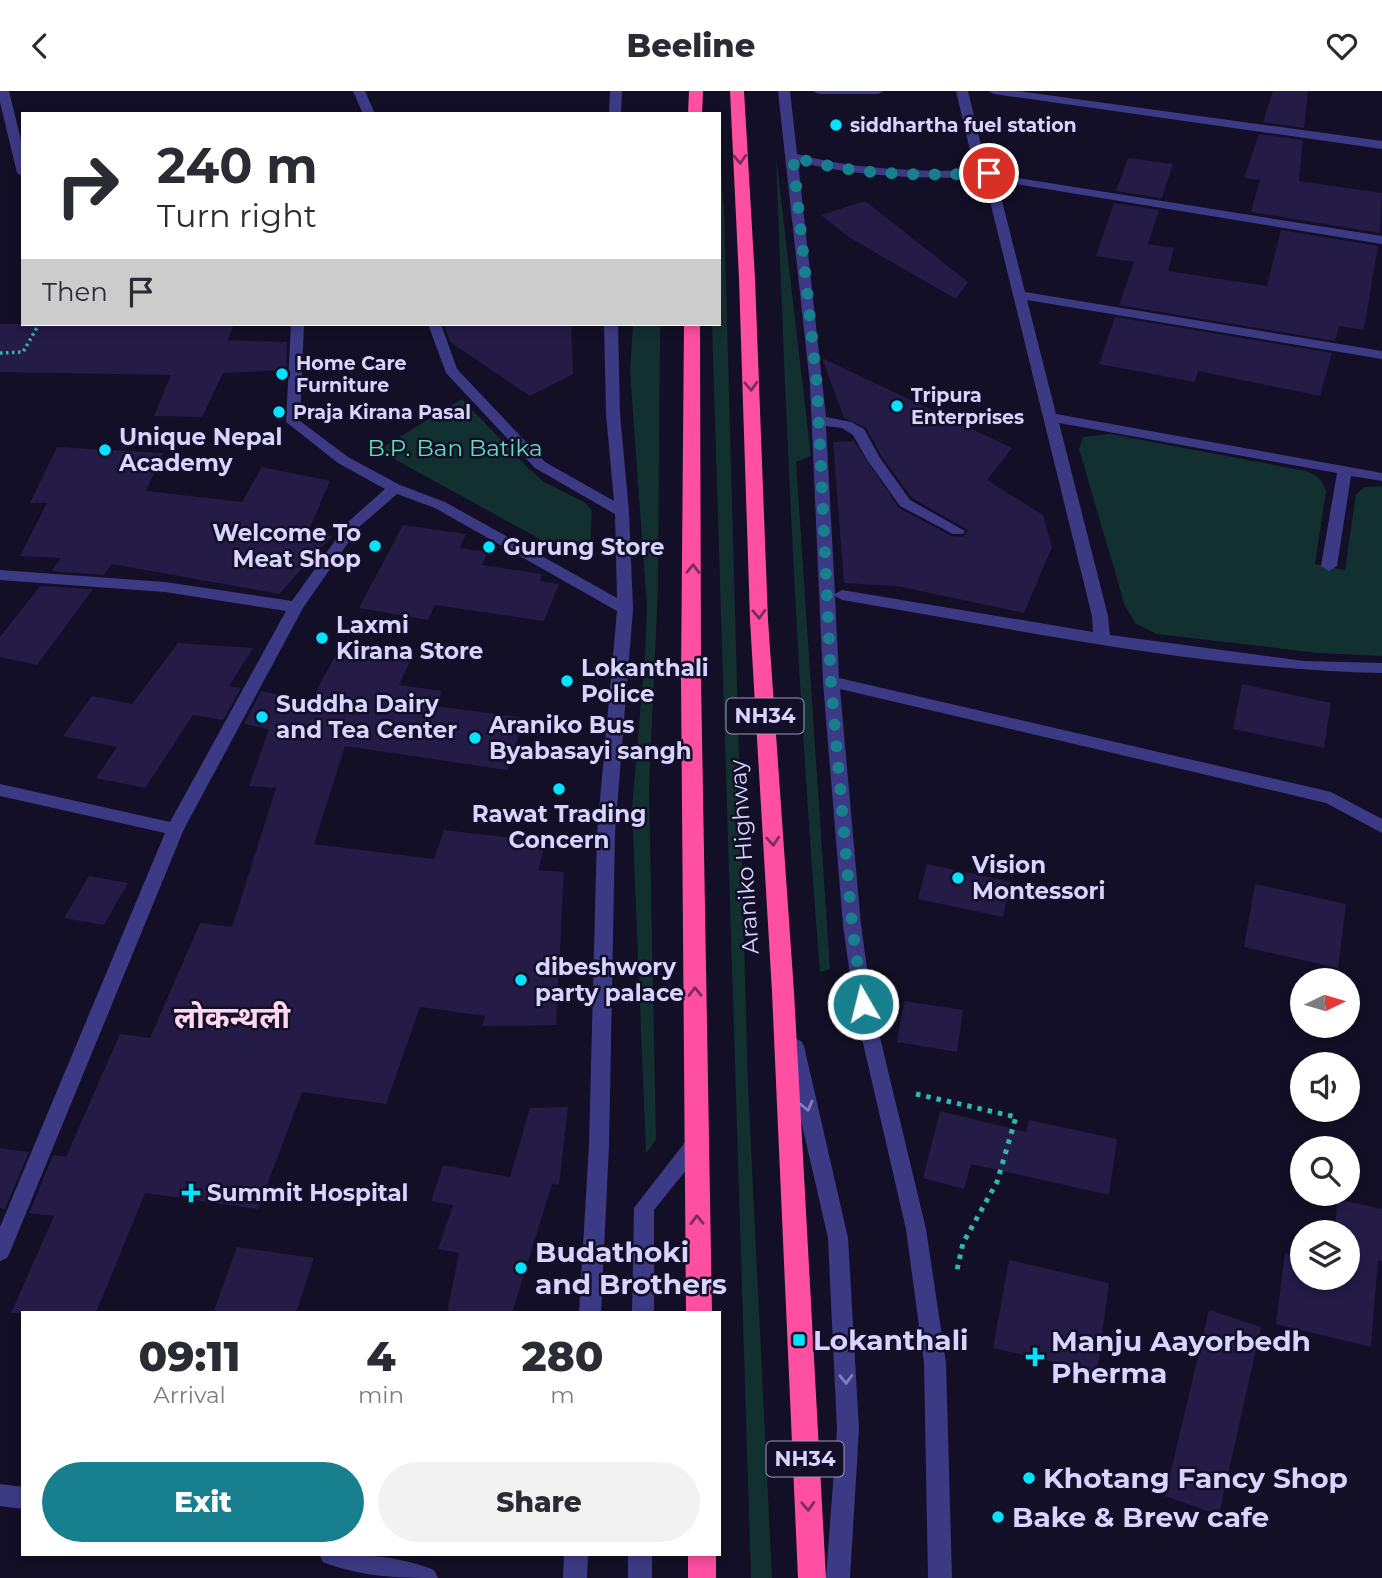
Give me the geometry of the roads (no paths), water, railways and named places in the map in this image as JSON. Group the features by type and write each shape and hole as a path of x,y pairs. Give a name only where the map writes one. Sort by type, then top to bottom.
{"highway":[{"path":"695,112 696,91"},
{"name":"Araniko Highway","path":"737,91 747,279 759,620 783,992 812,1578"},
{"name":"Araniko Highway","path":"692,326 691,679 699,1311"},
{"path":"702,1556 702,1578"}],"street":[{"path":"3,91 21,165"},
{"path":"359,91 368,112"},
{"path":"615,112 616,91"},
{"path":"784,91 819,420 831,682 852,925 863,1004 916,1229 936,1363 940,1578"},
{"path":"819,91 878,91"},
{"path":"962,91 979,163 989,173 1012,182 1382,240"},
{"path":"994,91 1382,145"},
{"path":"793,157 830,168 947,175 989,173"},
{"path":"989,173 1100,616 1102,640"},
{"path":"1021,295 1382,355"},
{"path":"296,326 293,422 343,460 395,488 440,505 625,609"},
{"path":"436,326 451,370 540,464 622,512"},
{"path":"590,1311 599,1145 606,832 625,609 622,512 613,414 611,326"},
{"path":"1052,418 1382,477"},
{"path":"819,420 846,425 859,432 873,459 905,503 958,531"},
{"path":"1329,566 1345,470"},
{"path":"0,1252 175,829 296,607 354,524 395,488"},
{"path":"0,575 165,587 296,607"},
{"path":"842,595 1102,640 1304,666 1382,668"},
{"path":"831,682 1331,798 1382,827"},
{"path":"0,790 175,829"},
{"path":"783,992 801,1083 838,1238 848,1429 838,1578"},
{"path":"643,1311 644,1208 696,1143"},
{"path":"0,1495 21,1498"},
{"path":"339,1556 426,1578"},
{"path":"575,1578 576,1556"},
{"path":"640,1556 640,1578"}],"place":[{"name":"siddhartha fuel station","path":"836,125"},
{"name":"Home Care Furniture","path":"282,374"},
{"name":"Tripura Enterprises","path":"897,406"},
{"name":"Praja Kirana Pasal","path":"279,412"},
{"name":"Unique Nepal Academy","path":"105,450"},
{"name":"Welcome To Meat Shop","path":"375,546"},
{"name":"Gurung Store","path":"489,547"},
{"name":"Laxmi Kirana Store","path":"322,638"},
{"name":"Lokanthali Police","path":"567,681"},
{"name":"Suddha Dairy and Tea Center","path":"262,717"},
{"name":"Araniko Bus Byabasayi sangh","path":"475,738"},
{"name":"Rawat Trading Concern","path":"559,789"},
{"name":"Vision Montessori","path":"958,878"},
{"name":"dibeshwory party palace","path":"521,980"},
{"name":"Summit Hospital","path":"191,1193"},
{"name":"Budathoki and Brothers","path":"521,1268"},
{"name":"Lokanthali","path":"799,1340"},
{"name":"Manju Aayorbedh Pherma","path":"1035,1357"},
{"name":"Khotang Fancy Shop","path":"1029,1478"},
{"name":"Bake & Brew cafe","path":"998,1517"}],"district":[{"name":"लोकन्थली","path":"232,1018"}],"park label":[{"name":"B.P. Ban Batika","path":"455,448"}]}
